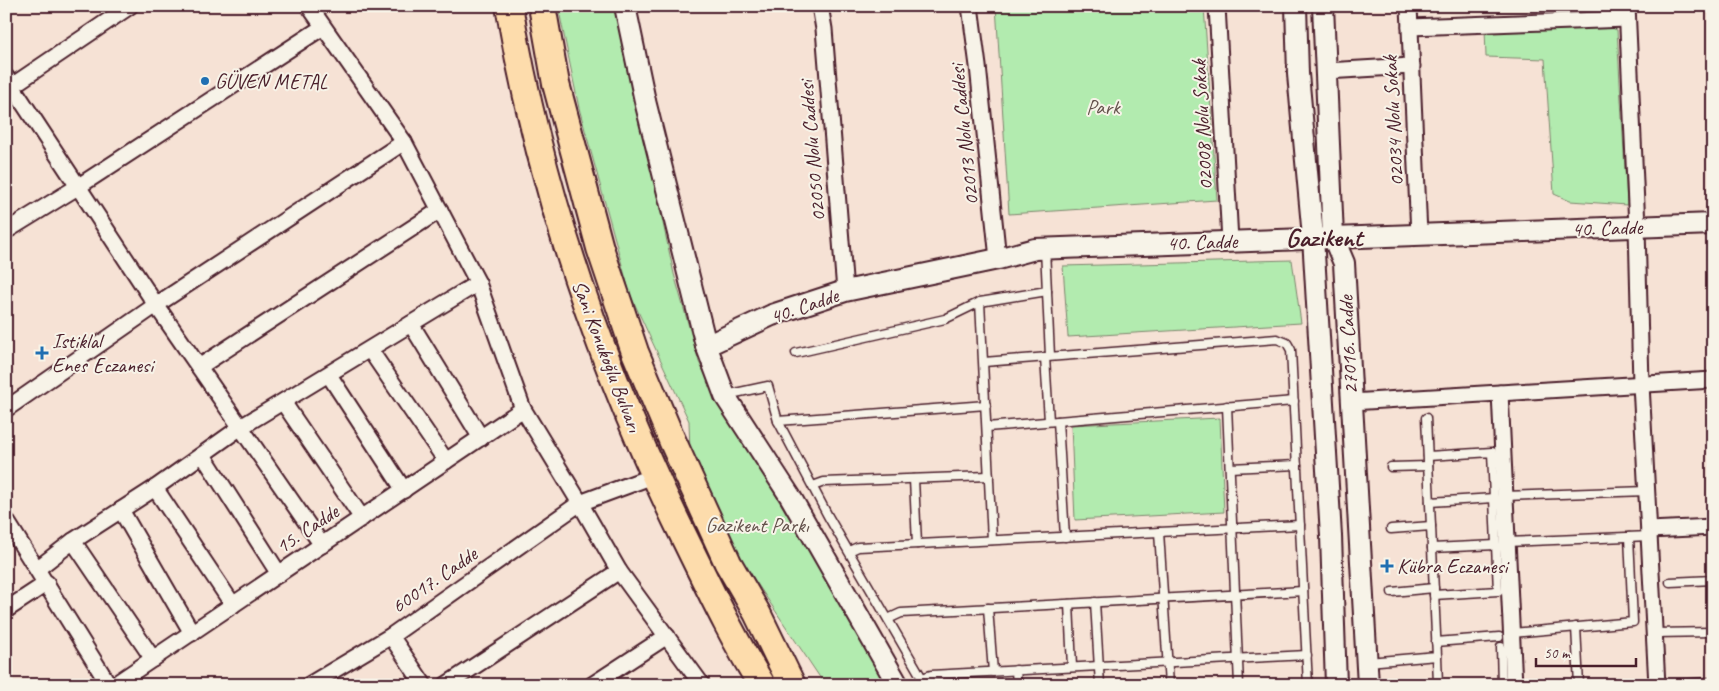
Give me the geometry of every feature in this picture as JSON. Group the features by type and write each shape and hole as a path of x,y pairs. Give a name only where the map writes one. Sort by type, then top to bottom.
{"highway":[{"name":"Sani Konukoğlu Bulvarı","path":"509,6 520,73 543,169 607,364 653,476 704,579 759,682"},
{"name":"Sani Konukoğlu Bulvarı","path":"542,6 556,84 600,248 635,352 672,440 728,563 757,613 792,685"},
{"path":"757,613 808,685"}],"street":[{"path":"130,6 8,84 79,186 156,305 322,545"},
{"path":"309,6 404,142 478,283 523,409 618,571 702,685"},
{"path":"498,6 520,73"},
{"path":"626,6 645,101 706,346 725,396 790,496 898,685"},
{"name":"02050 Nolu Caddesi","path":"820,6 824,29 845,292"},
{"name":"02013 Nolu Caddesi","path":"970,6 998,259"},
{"name":"02008 Nolu Sokak","path":"1217,6 1230,241"},
{"name":"27016. Cadde","path":"1296,6 1298,74 1313,238 1331,536 1336,685"},
{"name":"27016. Cadde","path":"1323,6 1333,237 1344,263 1368,685"},
{"name":"02034 Nolu Sokak","path":"1409,6 1420,235"},
{"path":"1410,26 1627,12 1637,227 1641,384 1657,685"},
{"path":"6,231 79,186 322,27"},
{"path":"1326,71 1412,66"},
{"path":"6,410 156,305 404,142"},
{"path":"199,367 440,210"},
{"name":"40. Cadde","path":"706,346 772,315 845,292 998,259 1035,249 1713,224"},
{"path":"37,568 73,541 155,488 241,427 478,283"},
{"path":"411,324 481,438"},
{"path":"370,350 446,461"},
{"path":"328,375 404,490"},
{"path":"1351,402 1713,380"},
{"path":"1500,393 1499,497 1506,635 1514,685"},
{"path":"283,402 362,518"},
{"name":"15. Cadde","path":"114,685 523,409"},
{"path":"203,455 279,574"},
{"name":"60017. Cadde","path":"309,685 391,636 580,504 653,476"},
{"path":"155,488 233,605"},
{"path":"121,510 192,633"},
{"path":"6,520 109,685"},
{"path":"1650,533 1713,527"},
{"path":"73,541 153,659"},
{"path":"446,685 618,571"},
{"path":"6,610 47,583"},
{"path":"391,636 424,685"},
{"path":"592,685 667,636"}],"lane":[{"path":"1045,249 1049,421"},
{"path":"796,353 945,319 980,302 1046,291"},
{"path":"980,302 992,540"},
{"path":"984,362 1277,339 1287,343 1291,350 1308,685"},
{"path":"725,396 768,386 778,421 849,551 924,681 932,675 1307,655"},
{"path":"987,427 1294,401"},
{"path":"778,421 986,405"},
{"path":"1227,406 1239,685"},
{"path":"1426,418 1438,685"},
{"path":"1058,421 1065,537"},
{"path":"1428,456 1492,452 1499,497"},
{"path":"1230,468 1297,465"},
{"path":"1392,467 1428,466"},
{"path":"813,486 824,482 989,476"},
{"path":"914,479 918,544"},
{"path":"1430,502 1499,497 1647,491"},
{"path":"849,551 858,547 1300,525"},
{"path":"1391,529 1431,526"},
{"path":"1159,532 1169,685"},
{"path":"1432,548 1629,537 1650,533"},
{"path":"1436,642 1633,622 1629,537"},
{"path":"1392,592 1498,591 1502,543"},
{"path":"1670,582 1713,580"},
{"path":"888,619 901,613 1303,591"},
{"path":"1095,602 1100,685"},
{"path":"1068,604 1072,667"},
{"path":"988,608 993,672"},
{"path":"1576,627 1579,685"},
{"path":"1654,633 1713,632"},
{"path":"1501,647 1502,685"},
{"path":"1368,662 1437,656"},
{"path":"1016,670 1017,685"},
{"path":"1680,684 1713,682"}],"green space":[{"name":"Gazikent Parkı","path":"558,6 616,6 674,274 699,362 725,414 769,484 888,685 825,685 728,540 690,453 689,421 630,294 579,108"},
{"name":"Park","path":"996,6 1204,6 1217,200 1009,214"},
{"path":"1603,25 1617,30 1627,205 1570,201 1554,194 1545,59 1486,57 1485,28"},
{"path":"1292,260 1301,323 1068,337 1063,266"},
{"path":"1220,418 1224,512 1075,520 1071,425"}],"place":[{"name":"GÜVEN METAL","path":"205,81"},
{"name":"Istiklal Enes Eczanesi","path":"42,353"},
{"name":"Kübra Eczanesi","path":"1387,566"}],"district":[{"name":"Gazikent","path":"1324,237"}]}
